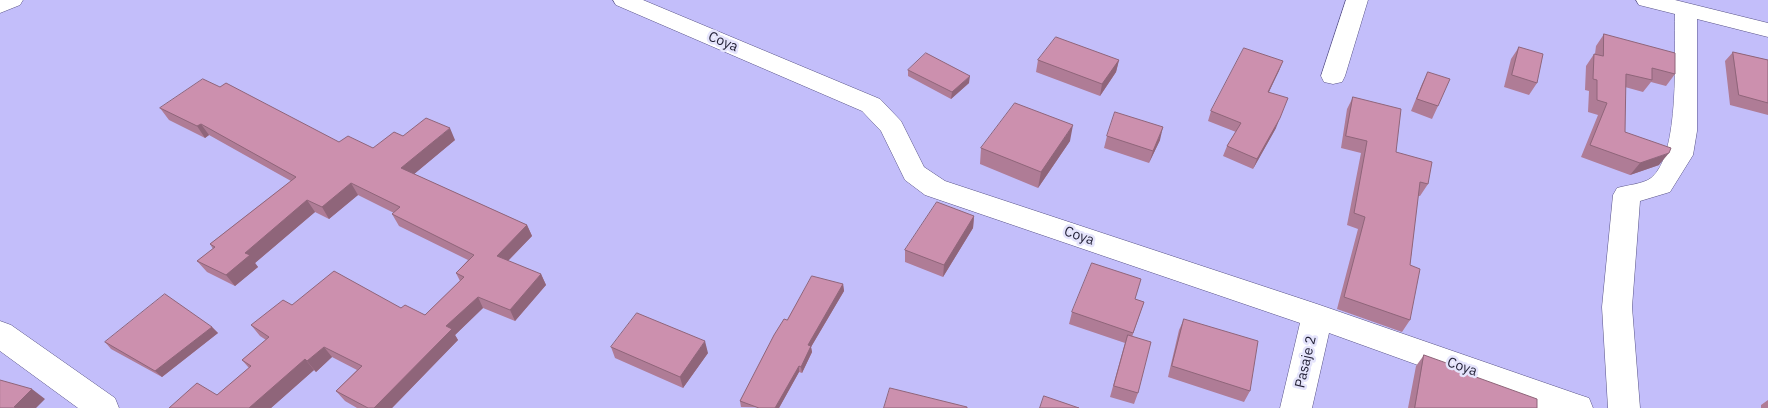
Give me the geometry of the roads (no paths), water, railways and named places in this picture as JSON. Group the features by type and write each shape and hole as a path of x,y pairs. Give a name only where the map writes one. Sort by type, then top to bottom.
{"street":[{"path":"0,6 12,0"},
{"name":"Coya","path":"624,0 871,105 892,126 914,173 936,188 1317,316 1577,408"},
{"path":"1333,76 1357,0"},
{"path":"1647,0 1768,30"},
{"path":"1624,408 1617,307 1627,195 1660,185 1680,155 1686,85 1686,9"},
{"name":"Pasaje 2","path":"1296,408 1317,316"},
{"path":"0,334 103,408"}]}
